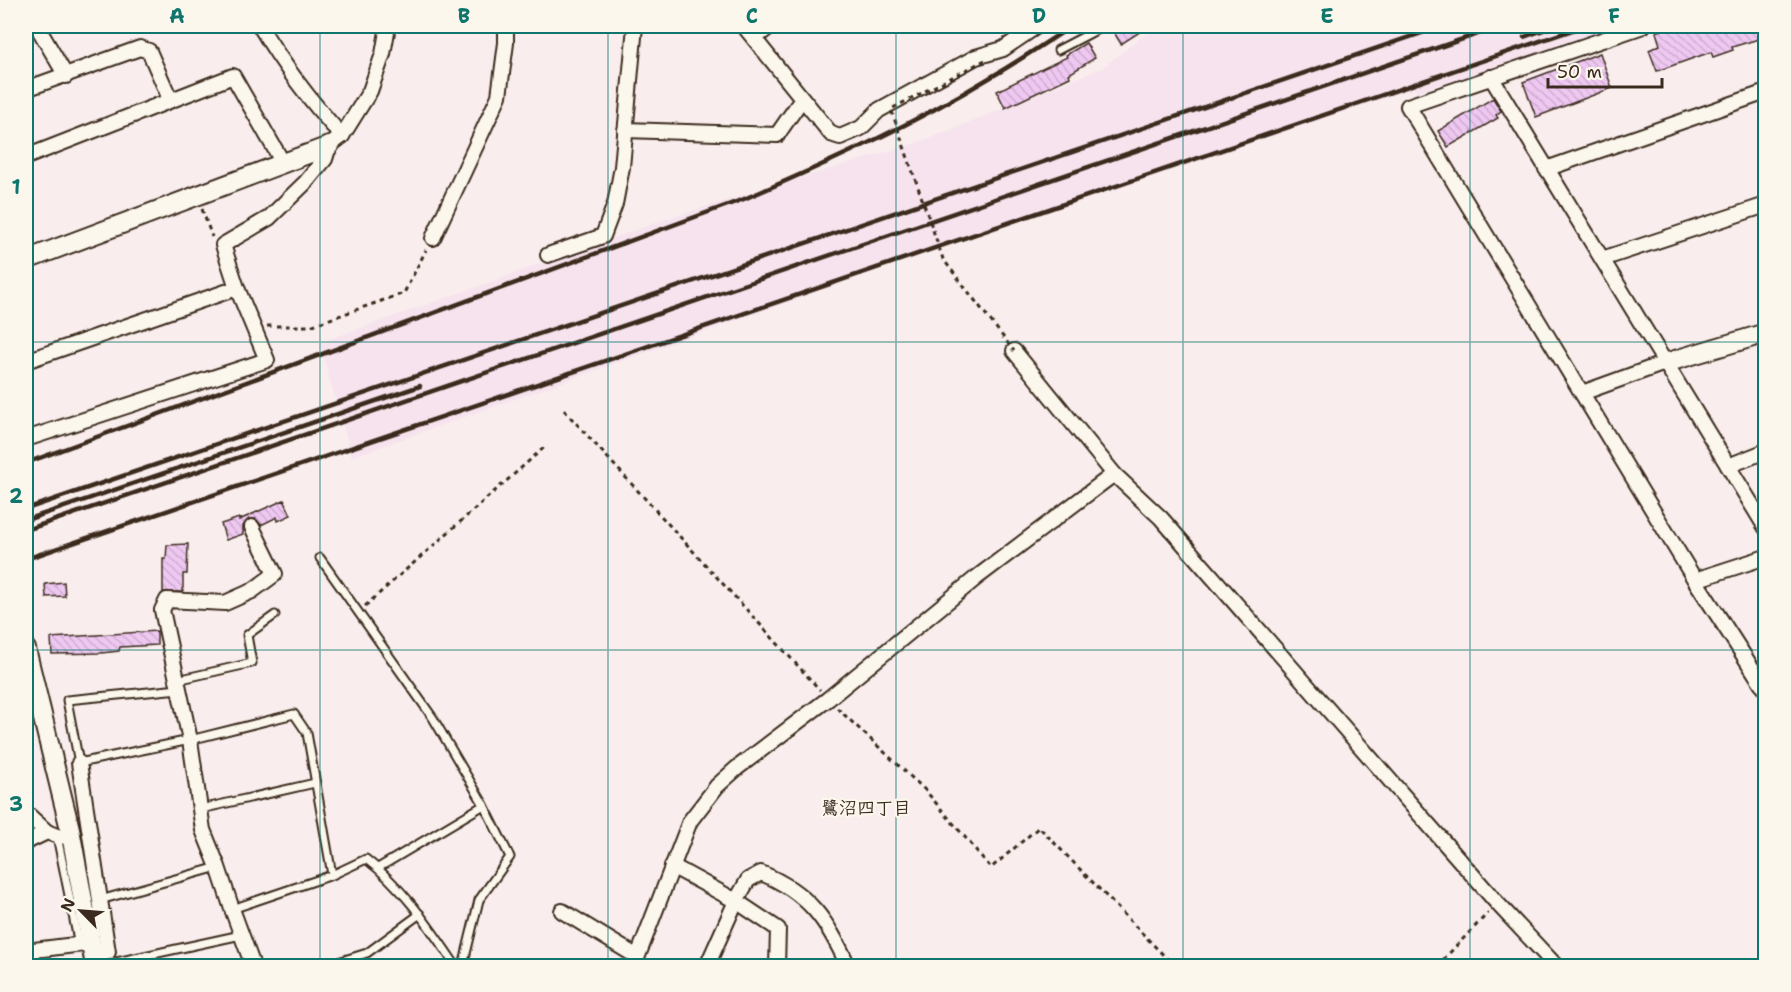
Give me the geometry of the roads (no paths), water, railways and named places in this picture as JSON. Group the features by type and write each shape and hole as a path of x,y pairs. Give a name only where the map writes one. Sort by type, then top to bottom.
{"street":[{"path":"37,26 66,76"},
{"path":"260,26 336,141"},
{"path":"26,439 267,360 237,288 223,245 269,218 306,182 325,159 362,107 376,76 388,26"},
{"path":"433,238 499,96 506,26"},
{"path":"548,255 603,236 617,195 622,168 635,26"},
{"path":"1012,26 1020,38"},
{"path":"744,27 831,134 840,137 861,128 879,110 976,57 1003,49 1037,26"},
{"path":"1643,26 1408,106 1695,580 1766,690"},
{"path":"26,89 140,48 149,51 170,99"},
{"path":"26,157 232,76 283,163"},
{"path":"1491,77 1766,528"},
{"path":"1546,169 1766,92"},
{"path":"625,130 777,135 802,99"},
{"path":"26,260 336,141"},
{"path":"1602,259 1766,205"},
{"path":"26,361 237,288"},
{"path":"1582,393 1665,363 1766,333"},
{"path":"1014,351 1114,474 1161,518 1497,903 1556,966"},
{"path":"1728,466 1766,452"},
{"path":"562,911 635,961 690,821 717,786 976,578 1114,474"},
{"path":"252,527 275,574 252,591 225,603 167,600 162,610 190,740 203,830 219,867 241,935 254,966"},
{"path":"1695,580 1766,557"},
{"path":"26,649 61,834 91,955"},
{"path":"26,951 91,955 108,952 79,763"},
{"path":"26,813 61,834"},
{"path":"26,842 61,834"},
{"path":"672,866 736,901 778,929 777,966"},
{"path":"707,966 748,880 761,873 773,877 808,900 834,936 848,966"}],"lane":[{"path":"757,41 776,26"},
{"path":"1058,50 1104,26"},
{"path":"320,558 357,614 433,718 484,805 510,857 479,900 464,966"},
{"path":"275,615 247,635 252,663 178,684 67,700 79,763 190,740 294,714 307,733 332,875"},
{"path":"201,809 315,783"},
{"path":"378,868 484,805"},
{"path":"232,909 332,875 366,859 378,868 420,914 456,966"},
{"path":"99,901 219,867"},
{"path":"325,966 366,953 420,914"},
{"path":"91,955 241,935"}],"railway":[{"path":"26,463 744,199 838,157 931,111 1001,71 1072,26"},
{"path":"26,509 1442,26"},
{"path":"26,530 1501,26"},
{"path":"1524,37 1555,26"},
{"path":"26,559 1584,26"},
{"path":"26,520 420,386"}],"district":[{"name":"鷺沼四丁目","path":"866,808"}]}
